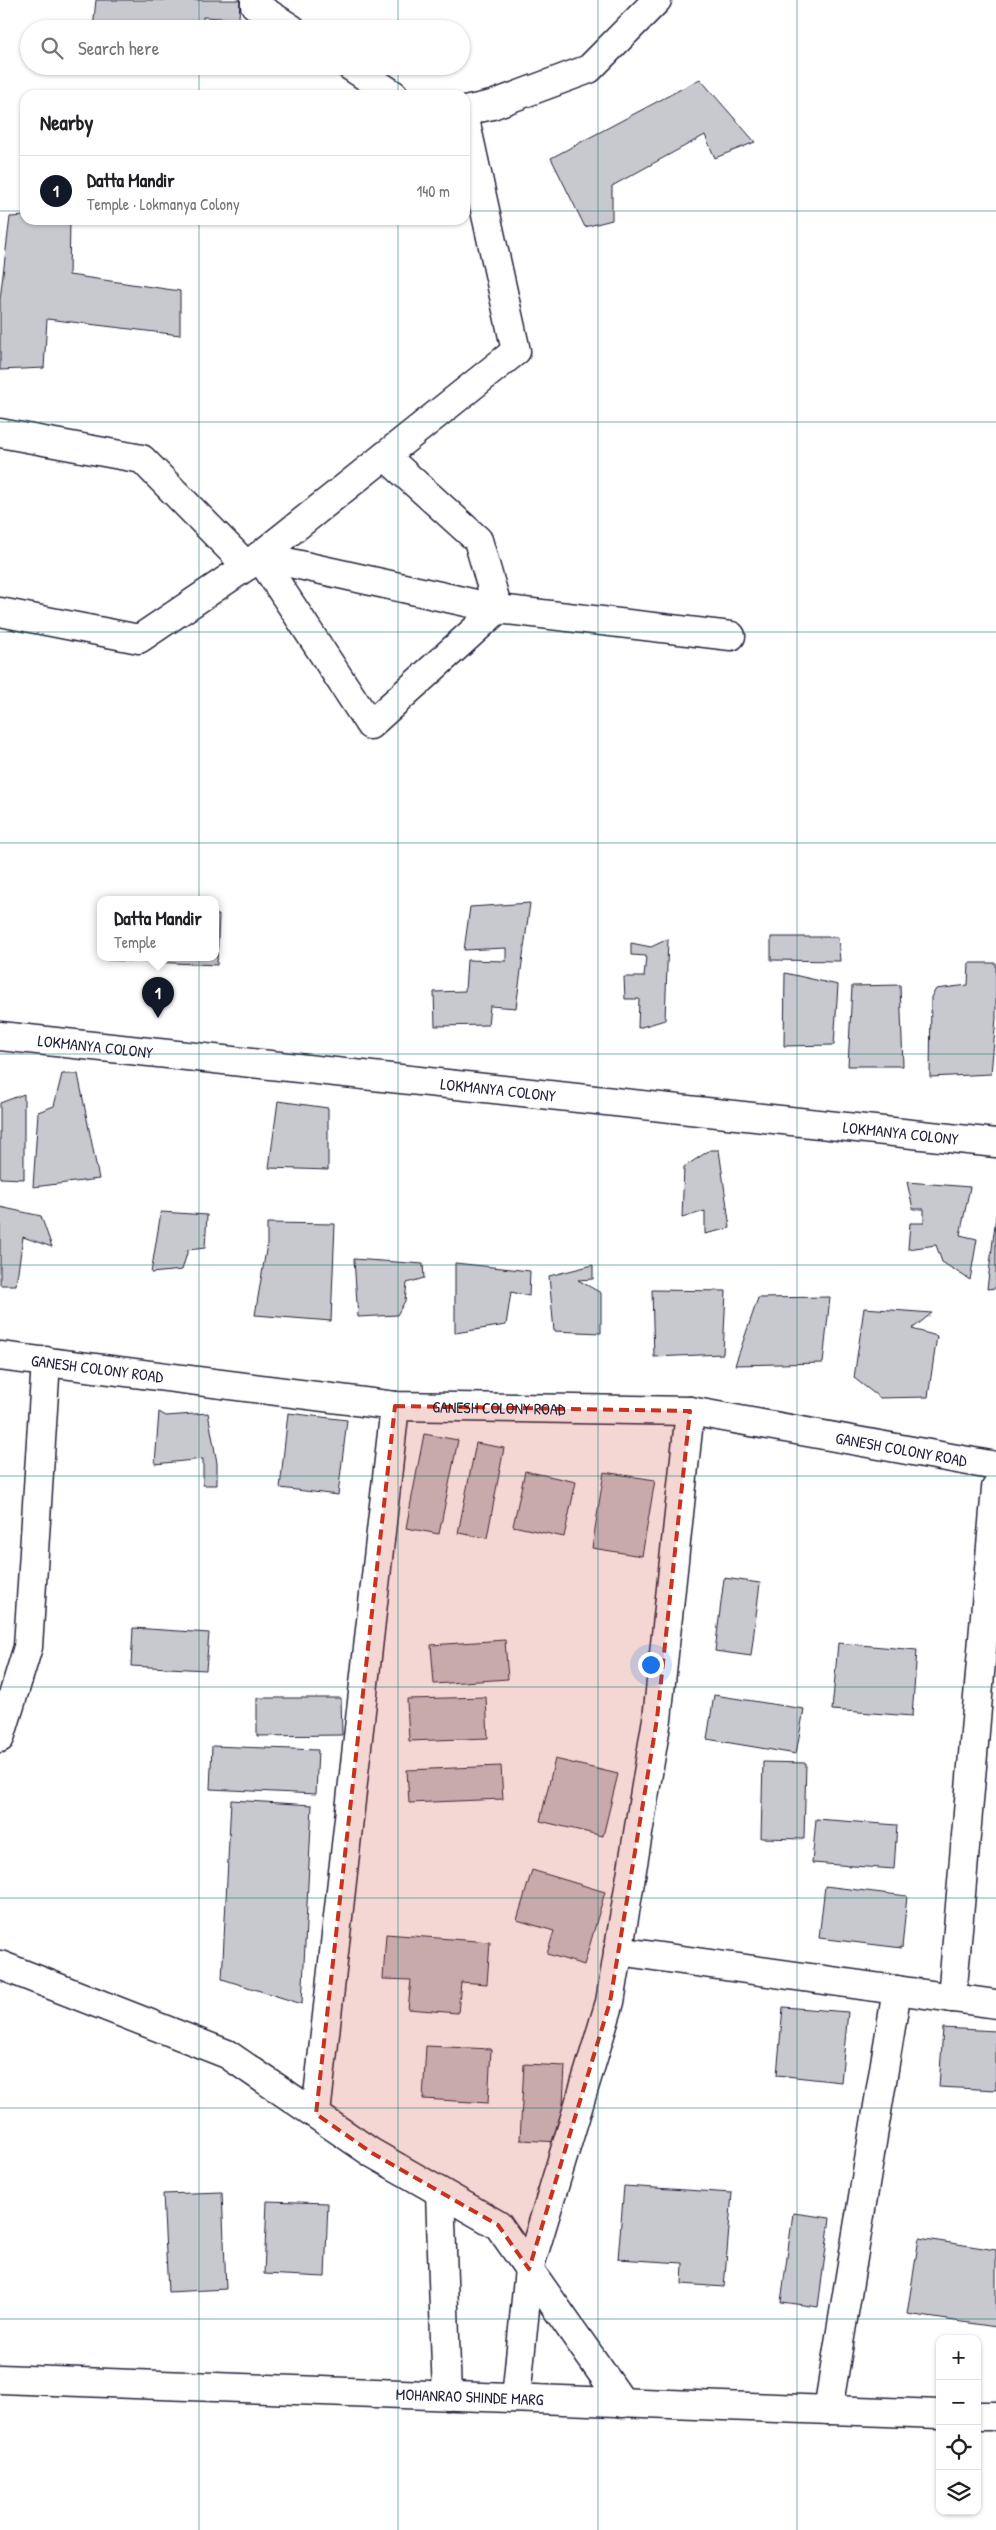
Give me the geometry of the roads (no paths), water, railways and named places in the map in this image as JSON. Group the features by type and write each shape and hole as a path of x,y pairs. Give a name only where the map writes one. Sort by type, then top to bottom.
{"street":[{"path":"255,0 255,5 278,20"},
{"path":"470,110 492,105 589,69 657,0"},
{"path":"364,75 386,90"},
{"path":"0,612 139,639 253,561 516,352 470,142"},
{"path":"0,433 142,459 253,561 370,725 498,609"},
{"path":"385,456 478,540 498,609"},
{"path":"253,561 498,609 731,636"},
{"name":"LOKMANYA COLONY","path":"0,1036 996,1143"},
{"name":"GANESH COLONY ROAD","path":"0,1356 395,1406 690,1411 996,1466"},
{"path":"0,1738 28,1647 46,1361"},
{"path":"316,2114 395,1406"},
{"path":"516,2398 529,2269 610,2002 657,1719 690,1411"},
{"path":"952,1998 996,1488"},
{"path":"618,1951 996,2004"},
{"path":"0,1965 227,2054 372,2152 498,2225 623,2403"},
{"path":"828,2410 897,1990"},
{"path":"440,2192 447,2396"},
{"name":"MOHANRAO SHINDE MARG","path":"0,2379 936,2414"},
{"path":"981,2416 996,2416"}],"place":[{"name":"Datta Mandir","path":"158,1018"}]}
